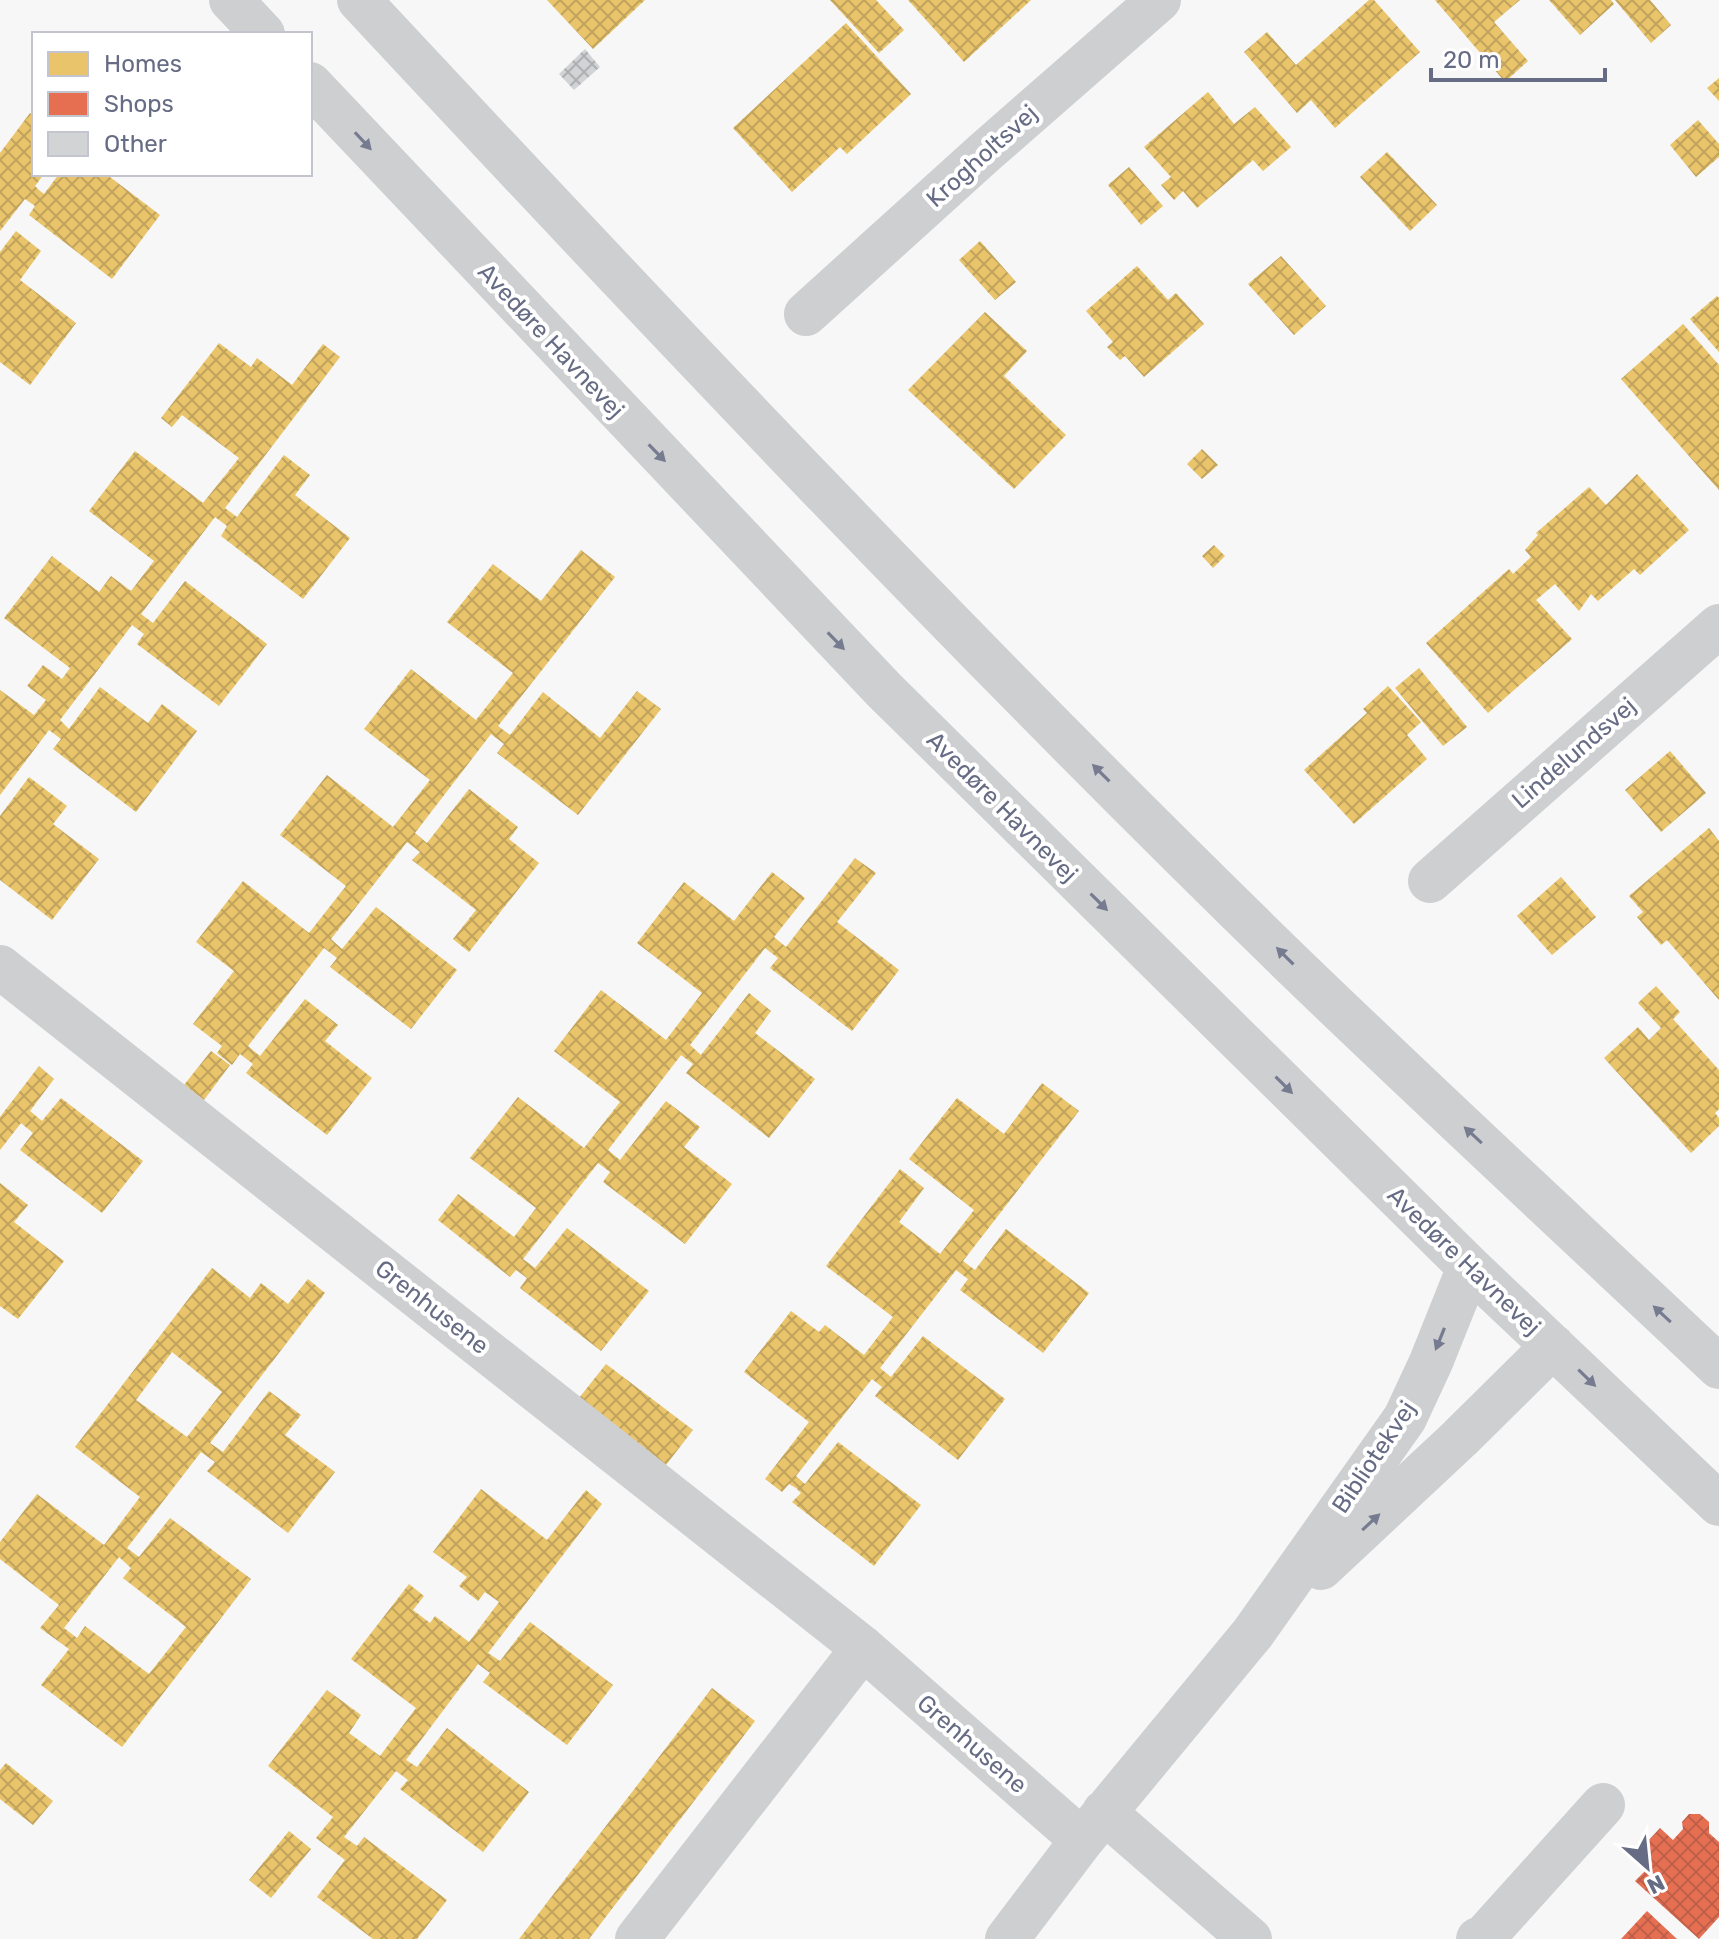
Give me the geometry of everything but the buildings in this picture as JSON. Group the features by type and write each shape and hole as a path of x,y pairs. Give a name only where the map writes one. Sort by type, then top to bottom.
{"street":[{"path":"231,0 261,32"},
{"path":"359,0 695,361 992,664 1295,967 1719,1367"},
{"name":"Krogholtsvej","path":"806,314 1159,0"},
{"name":"Avedøre Havnevej","path":"312,86 884,690 1469,1267 1719,1504"},
{"name":"Lindelundsvej","path":"1430,881 1719,626"},
{"name":"Grenhusene","path":"0,967 863,1648 1093,1826 1250,1939"},
{"name":"Bibliotekvej","path":"1007,1939 1093,1826 1253,1633 1405,1418 1469,1267"},
{"name":"Bibliotekvej","path":"1253,1633 1553,1346"},
{"path":"637,1939 863,1648"},
{"path":"1478,1939 1484,1937 1603,1805"}]}
